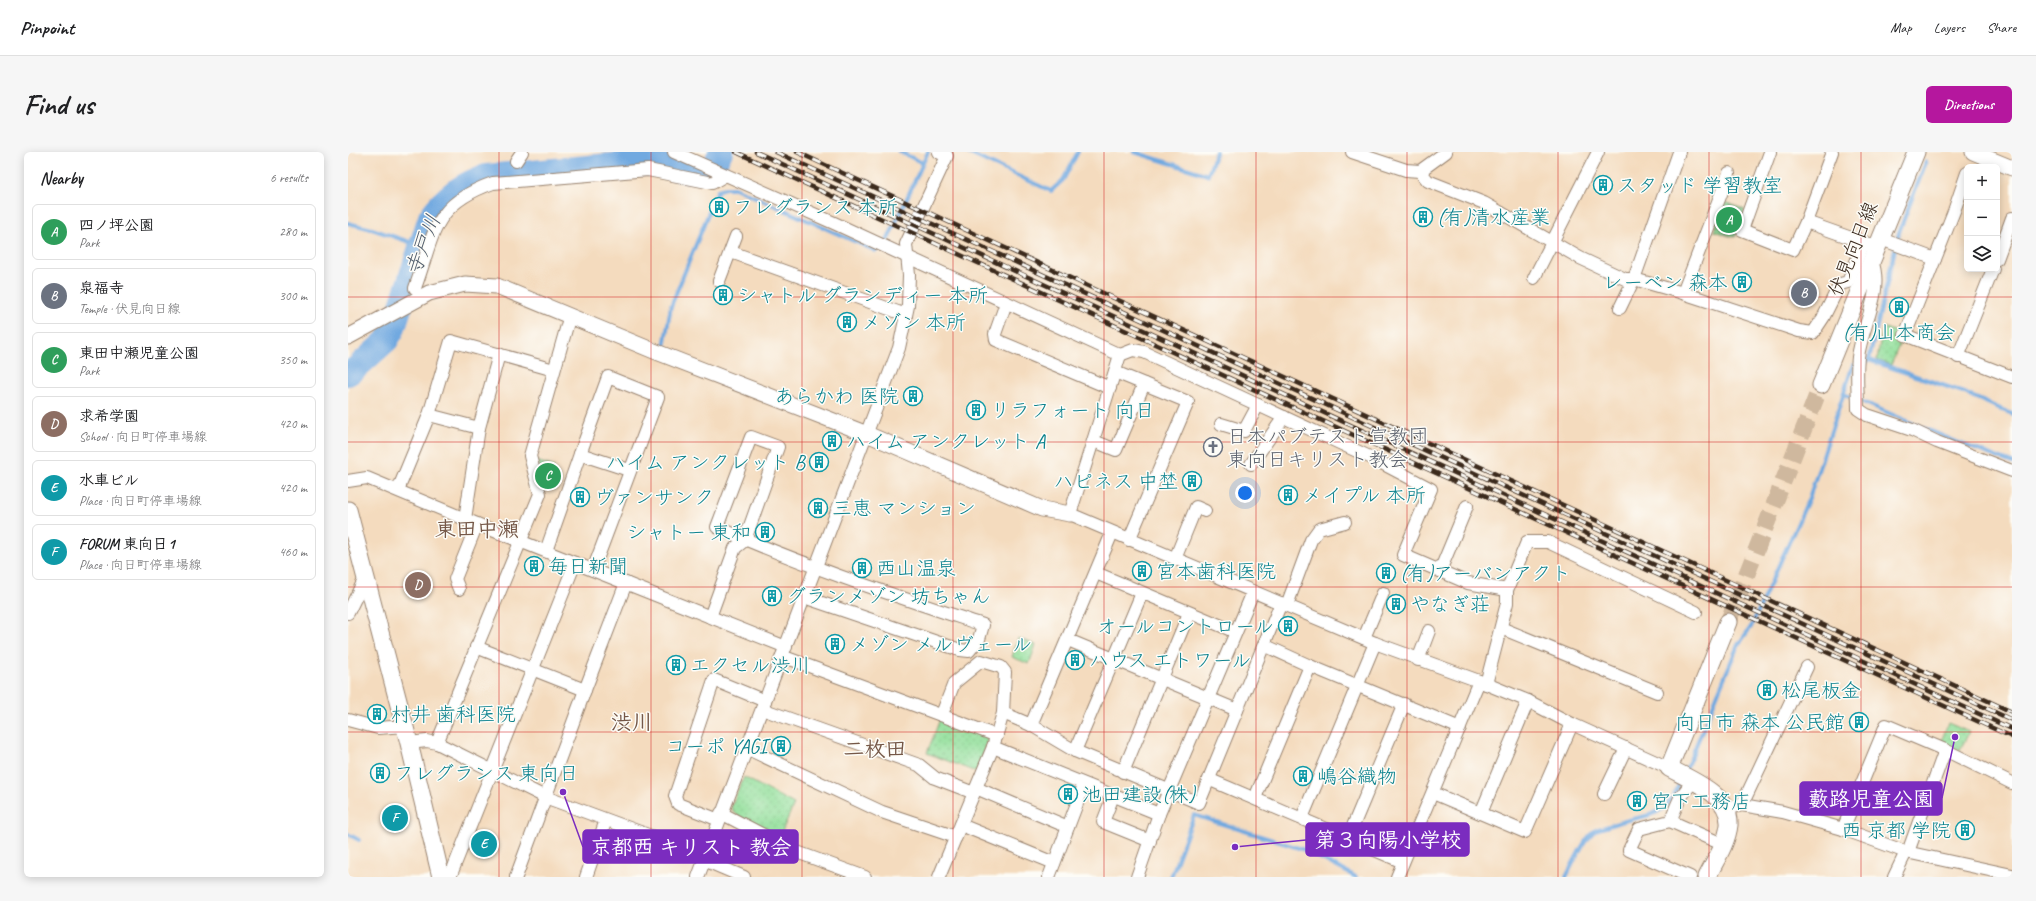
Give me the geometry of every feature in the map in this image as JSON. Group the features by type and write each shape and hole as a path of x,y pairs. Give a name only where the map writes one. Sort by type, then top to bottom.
{"main road":[{"name":"伏見向日線","path":"1821,386 1874,247 1916,152"},
{"path":"348,510 405,726 441,877"},
{"path":"1708,877 1729,825 1726,809 1718,797 1669,768 1728,622"}],"street":[{"path":"674,152 1120,355 1133,350 1144,352 1374,459 1431,489 1403,555 1468,583 1506,590"},
{"path":"698,877 899,348 906,315 909,258 906,244 947,156 938,152"},
{"path":"1352,152 1406,170 1420,171 1446,152"},
{"path":"1534,278 1598,152"},
{"path":"1620,308 1634,279 1679,152"},
{"path":"1770,152 1742,230 1794,250 1832,152"},
{"path":"1970,164 1974,152 2012,168"},
{"path":"415,288 434,232 443,214 465,195 487,185 513,180 648,170 712,183 719,173"},
{"path":"1420,171 1428,181 1484,203 1551,242 1625,279 1634,279 1683,293 1799,331 1813,333 1823,318 1840,284 1848,282 1874,247"},
{"path":"1683,293 1729,173"},
{"path":"1964,181 1905,335 2012,377"},
{"path":"2000,251 2012,218"},
{"path":"1806,222 1874,247 1935,259"},
{"path":"719,281 736,236"},
{"path":"1874,247 1876,272 1875,294 1862,335 1858,358 1858,409 1867,415 1912,430 1937,442 2012,471"},
{"path":"731,252 906,315"},
{"path":"1958,357 1992,272"},
{"path":"348,337 429,293 443,288 475,283 507,289 654,350 867,434 1042,509 1070,514 1112,533 1418,660 1483,682 1528,701 1572,724 1669,768"},
{"path":"1006,303 994,334 996,340 1110,388"},
{"path":"437,743 540,494 530,456 570,315"},
{"path":"398,490 429,415 451,341 554,370"},
{"path":"465,519 479,428 499,354"},
{"path":"1070,514 1120,355"},
{"path":"1115,372 1188,402 1129,540"},
{"path":"546,551 608,377 658,396 629,470 593,570"},
{"path":"1094,441 1116,450 1144,384"},
{"path":"1221,424 1244,431 1258,406"},
{"path":"429,415 479,428"},
{"path":"1251,464 1284,417"},
{"path":"710,617 735,548 745,540 778,447 751,437 717,527 745,540 815,568 983,625 979,639 969,651 960,650 804,597"},
{"path":"580,454 629,470"},
{"path":"348,481 367,478 398,490 477,524 710,617 784,652 997,736"},
{"path":"1440,571 1467,506"},
{"path":"1175,559 1196,507 1205,511"},
{"path":"1003,713 1031,725 1074,752 1199,803 1264,645 1284,604 1311,540 1319,529 1345,522"},
{"path":"459,589 456,579 477,524"},
{"path":"1031,725 1112,533"},
{"path":"1397,877 1460,728 1483,682 1501,628 1507,603 1506,590 1526,542 1548,542 1696,612"},
{"path":"450,877 575,563"},
{"path":"1096,573 1236,632"},
{"path":"348,613 365,578"},
{"path":"516,877 626,583"},
{"path":"1138,877 1159,814 1253,592"},
{"path":"1074,752 1142,593"},
{"path":"1302,818 1358,685 1383,593"},
{"path":"1123,772 1189,613"},
{"path":"1501,628 1657,692"},
{"path":"1418,660 1429,631"},
{"path":"1068,640 1237,710"},
{"path":"1264,645 1310,666 1460,728"},
{"path":"476,647 585,690"},
{"path":"939,877 997,736 1003,713 1005,672 1001,667 981,660 954,683 942,714"},
{"path":"1255,798 1310,666"},
{"path":"1742,805 1807,667"},
{"path":"865,877 794,851 720,816 678,804 675,796 714,680 764,705 919,765 935,778 975,790 1068,827"},
{"path":"1481,813 1528,701"},
{"path":"1348,838 1404,704"},
{"path":"348,720 378,728 405,726"},
{"path":"1433,793 1525,832 1572,724"},
{"path":"1844,829 1886,725 1945,750 2012,783"},
{"path":"409,743 427,741 437,743 545,797 705,858 744,877"},
{"path":"993,747 1159,814"},
{"path":"746,748 882,812 956,837"},
{"path":"1604,794 1626,748"},
{"path":"1894,877 1907,852 1945,750"},
{"path":"1208,778 1403,862"},
{"path":"1670,821 1680,798 1692,781"},
{"path":"1048,877 1084,785"},
{"path":"1113,796 1103,822 1150,841"},
{"path":"1726,809 1742,805 1783,812 1844,829 1907,852 2012,876"},
{"path":"586,877 606,820"},
{"path":"1690,877 1629,850 1639,829 1670,821 1722,844"},
{"path":"961,826 1054,863"}],"green space":[{"path":"1725,202 1745,210 1735,237 1714,231"},
{"path":"1883,327 1903,335 1891,365 1877,360"},
{"path":"537,461 554,467 549,484"},
{"path":"1018,638 1036,645 1029,664 1012,657"},
{"path":"940,719 986,736 988,741 976,772 927,753"},
{"path":"1948,723 1969,732 1960,751 1941,742"},
{"path":"744,777 794,804 779,838 734,813 731,807"}],"waterway":[{"name":"寺戸川","path":"348,374 387,340 393,330 430,217 441,203 462,187 486,176 632,163 662,165 684,171 707,171 713,167 721,152"},
{"path":"900,152 923,163 928,152"},
{"path":"966,152 1051,191 1063,180 1078,152"},
{"path":"1134,152 1208,175 1216,152"},
{"path":"1869,360 1899,232 1926,162"},
{"path":"664,347 671,306 718,190 735,188 876,251 888,239 923,163"},
{"path":"348,223 372,229 421,246"},
{"path":"1860,363 1869,360 1960,391 2012,414"},
{"path":"1685,772 1738,645 1751,627 1809,498 1853,365"},
{"path":"1844,394 1957,442 2012,463"},
{"path":"1566,877 1583,845 1596,830 1653,814 1661,810 1675,794 1681,780"},
{"path":"1171,877 1194,815 1305,850 1356,877"},
{"path":"348,834 359,840"}],"tunnel":[{"path":"1728,622 1821,385"}],"railway":[{"path":"736,152 2012,737"},
{"path":"756,152 2012,729"},
{"path":"776,152 2012,720"},
{"path":"797,152 2012,712"}],"place":[{"name":"スタッド 学習教室","path":"1603,185"},
{"name":"フレグランス 本所","path":"719,207"},
{"name":"(有)清水産業","path":"1423,217"},
{"name":"四ノ坪公園","path":"1729,220"},
{"name":"レーベン 森本","path":"1742,282"},
{"name":"泉福寺","path":"1804,293"},
{"name":"シャトル グランディー 本所","path":"723,295"},
{"name":"(有)山本商会","path":"1899,307"},
{"name":"メゾン 本所","path":"847,322"},
{"name":"あらかわ 医院","path":"913,396"},
{"name":"リラフォート 向日","path":"976,410"},
{"name":"ハイム アンクレット A","path":"832,441"},
{"name":"日本パブテスト宣教団 東向日キリスト教会","path":"1213,447"},
{"name":"ハイム アンクレット B","path":"819,462"},
{"name":"東田中瀬児童公園","path":"548,476"},
{"name":"ハピネス 中埜","path":"1192,481"},
{"name":"メイプル 本所","path":"1288,495"},
{"name":"ヴァンサンク","path":"580,497"},
{"name":"三恵 マンション","path":"818,508"},
{"name":"シャトー 東和","path":"765,532"},
{"name":"毎日新聞","path":"534,566"},
{"name":"西山温泉","path":"862,568"},
{"name":"宮本歯科医院","path":"1142,571"},
{"name":"(有)アーバンアクト","path":"1386,573"},
{"name":"求希学園","path":"418,585"},
{"name":"グランメゾン 坊ちゃん","path":"772,596"},
{"name":"やなぎ荘","path":"1396,604"},
{"name":"オールコントロール","path":"1288,626"},
{"name":"メゾン メルヴェール","path":"835,644"},
{"name":"ハウス エトワール","path":"1075,660"},
{"name":"エクセル渋川","path":"676,665"},
{"name":"松尾板金","path":"1767,690"},
{"name":"村井 歯科医院","path":"377,714"},
{"name":"向日市 森本 公民館","path":"1859,722"},
{"name":"藪路児童公園","path":"1955,737"},
{"name":"コーポ YAGI","path":"781,746"},
{"name":"フレグランス 東向日","path":"380,773"},
{"name":"嶋谷織物","path":"1303,776"},
{"name":"京都西 キリスト 教会","path":"563,792"},
{"name":"池田建設(株)","path":"1068,794"},
{"name":"宮下工務店","path":"1637,801"},
{"name":"FORUM 東向日1","path":"395,818"},
{"name":"西 京都 学院","path":"1965,830"},
{"name":"水車ビル","path":"484,844"},
{"name":"第３向陽小学校","path":"1235,847"}],"district":[{"name":"東田中瀬","path":"477,529"},
{"name":"渋川","path":"632,722"},
{"name":"二枚田","path":"875,749"}]}
